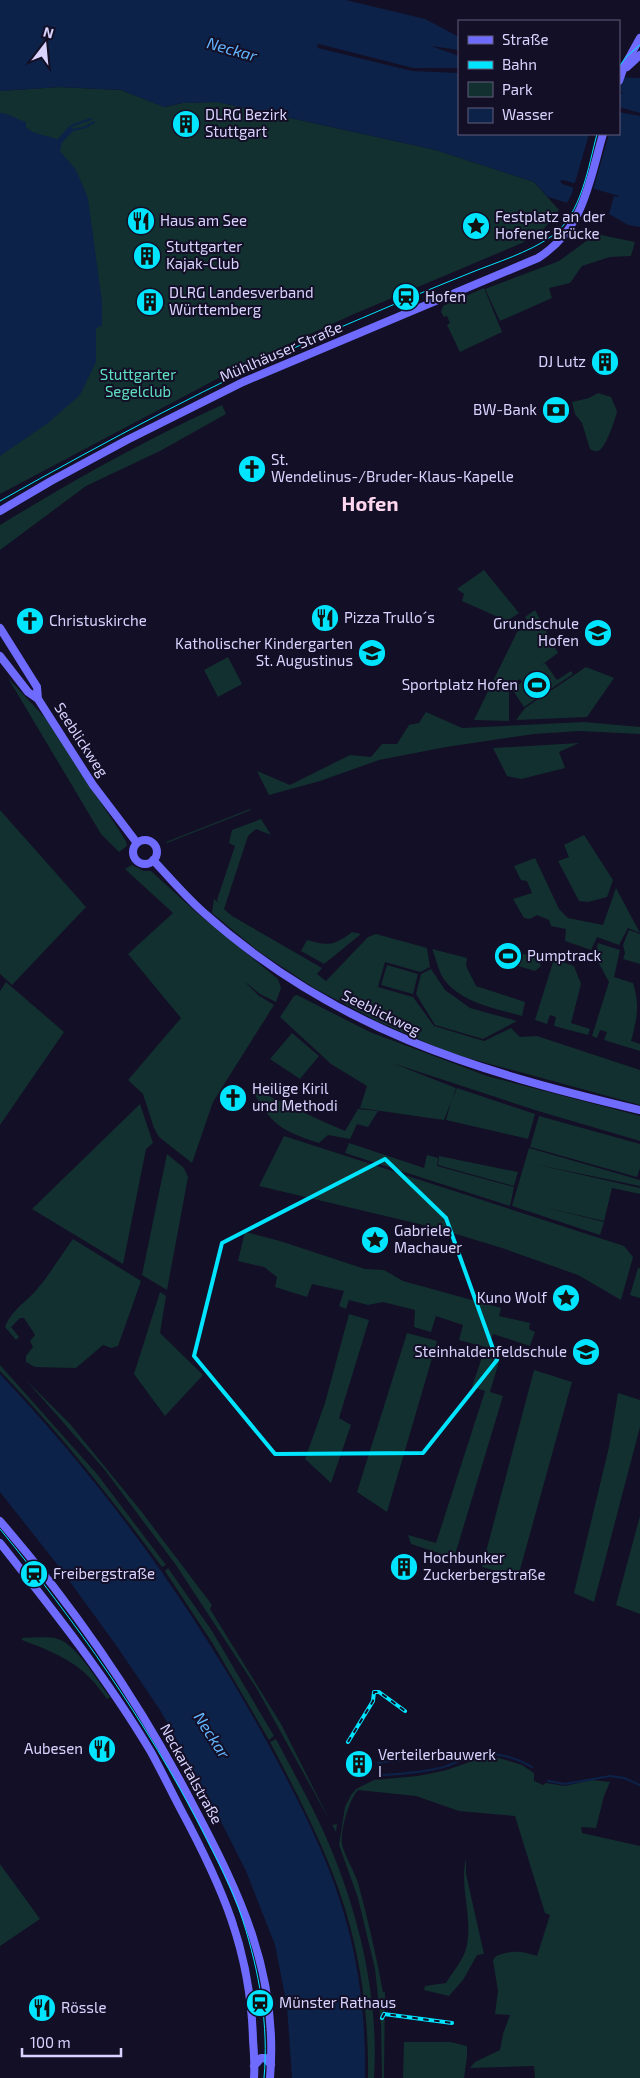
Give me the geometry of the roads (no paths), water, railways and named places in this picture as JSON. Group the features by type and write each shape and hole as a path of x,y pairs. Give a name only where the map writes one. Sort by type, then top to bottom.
{"main road":[{"path":"620,79 640,38"},
{"path":"625,69 640,55"},
{"name":"Mühlhäuser Straße","path":"0,511 51,480 243,382 538,258 559,243 573,226 603,135"},
{"name":"Seeblickweg","path":"0,628 37,686 38,699"},
{"name":"Seeblickweg","path":"0,656 28,692 38,699 93,785 137,843"},
{"path":"146,840 154,844 157,853 153,860 145,864 137,861 133,851 137,843 146,840"},
{"name":"Seeblickweg","path":"153,860 174,885 204,913 246,947 301,986 354,1016 419,1046 452,1058 517,1079 640,1110"},
{"name":"Neckartalstraße","path":"0,1521 78,1619 121,1681 178,1776 235,1888 251,1929 263,1974 269,2015 270,2078"},
{"name":"Neckartalstraße","path":"0,1543 75,1640 115,1696 155,1759 208,1862 231,1914 243,1955 252,2005 254,2078"},
{"path":"254,2066 261,2058 265,2058 271,2066"}],"water":[{"name":"Neckar","path":"0,0 346,0 425,19 458,36 458,50 431,46 458,56 458,68 413,68 319,44 317,46 318,48 412,71 458,73 458,135 587,135 606,140 608,139 607,136 603,135 620,135 620,112 640,116 640,227 628,225 609,214 614,196 619,196 563,180 560,181 562,184 591,193 587,209 548,197 534,182 436,150 217,102 182,103 164,107 121,90 59,87 0,91"},
{"path":"620,77 640,78 640,113 620,107 620,94 623,93 620,91"},
{"path":"0,113 26,122 26,127 30,130 54,138 62,143 60,151 76,170 88,198 102,302 102,325 96,329 96,362 80,395 48,423 0,456"},
{"name":"Neckar","path":"0,1374 78,1462 183,1602 244,1702 294,1793 314,1833 331,1875 355,1956 361,1997 365,2078 292,2078 287,2006 275,1945 246,1871 208,1796 160,1710 60,1568 0,1492"}],"waterway":[{"path":"58,140 71,126 91,119"},
{"path":"61,142 73,130 86,127 94,122"},
{"path":"60,141 71,129 73,130"},
{"path":"383,1775 436,1769 473,1755 481,1754 504,1756 532,1767"},
{"path":"378,1763 420,1757"},
{"path":"548,1781 565,1784 610,1776 624,1778 640,1785"}],"tram line":[{"path":"620,66 626,57 640,45"},
{"path":"0,501 80,456 202,392 327,333 512,257 543,242 562,227 577,203 587,175 597,135"},
{"path":"0,1529 56,1600 133,1711 180,1788 224,1874 243,1921 258,1979 264,2018 264,2078"}],"railway":[{"path":"348,1742 373,1701 374,1692 379,1692 405,1711"},
{"path":"382,2018 384,2014 452,2023"}],"place":[{"name":"DLRG Bezirk Stuttgart","path":"186,124"},
{"name":"Haus am See","path":"141,221"},
{"name":"Festplatz an der Hofener Brücke","path":"476,226"},
{"name":"Stuttgarter Kajak-Club","path":"147,256"},
{"name":"Hofen","path":"406,297"},
{"name":"DLRG Landesverband Württemberg","path":"150,302"},
{"name":"DJ Lutz","path":"605,362"},
{"name":"BW-Bank","path":"556,410"},
{"name":"St. Wendelinus-/Bruder-Klaus-Kapelle","path":"252,469"},
{"name":"Pizza Trullo´s","path":"325,618"},
{"name":"Christuskirche","path":"30,621"},
{"name":"Grundschule Hofen","path":"598,633"},
{"name":"Katholischer Kindergarten St. Augustinus","path":"372,653"},
{"name":"Sportplatz Hofen","path":"537,685"},
{"name":"Pumptrack","path":"508,956"},
{"name":"Heilige Kiril und Methodi","path":"233,1098"},
{"name":"Gabriele Machauer","path":"375,1240"},
{"name":"Kuno Wolf","path":"566,1298"},
{"name":"Steinhaldenfeldschule","path":"586,1352"},
{"name":"Hochbunker Zuckerbergstraße","path":"404,1567"},
{"name":"Freibergstraße","path":"34,1574"},
{"name":"Aubesen","path":"102,1749"},
{"name":"Verteilerbauwerk I","path":"359,1764"},
{"name":"Münster Rathaus","path":"260,2003"},
{"name":"Rössle","path":"42,2008"}],"district":[{"name":"Hofen","path":"370,504"}],"park label":[{"name":"Stuttgarter Segelclub","path":"138,384"}]}
